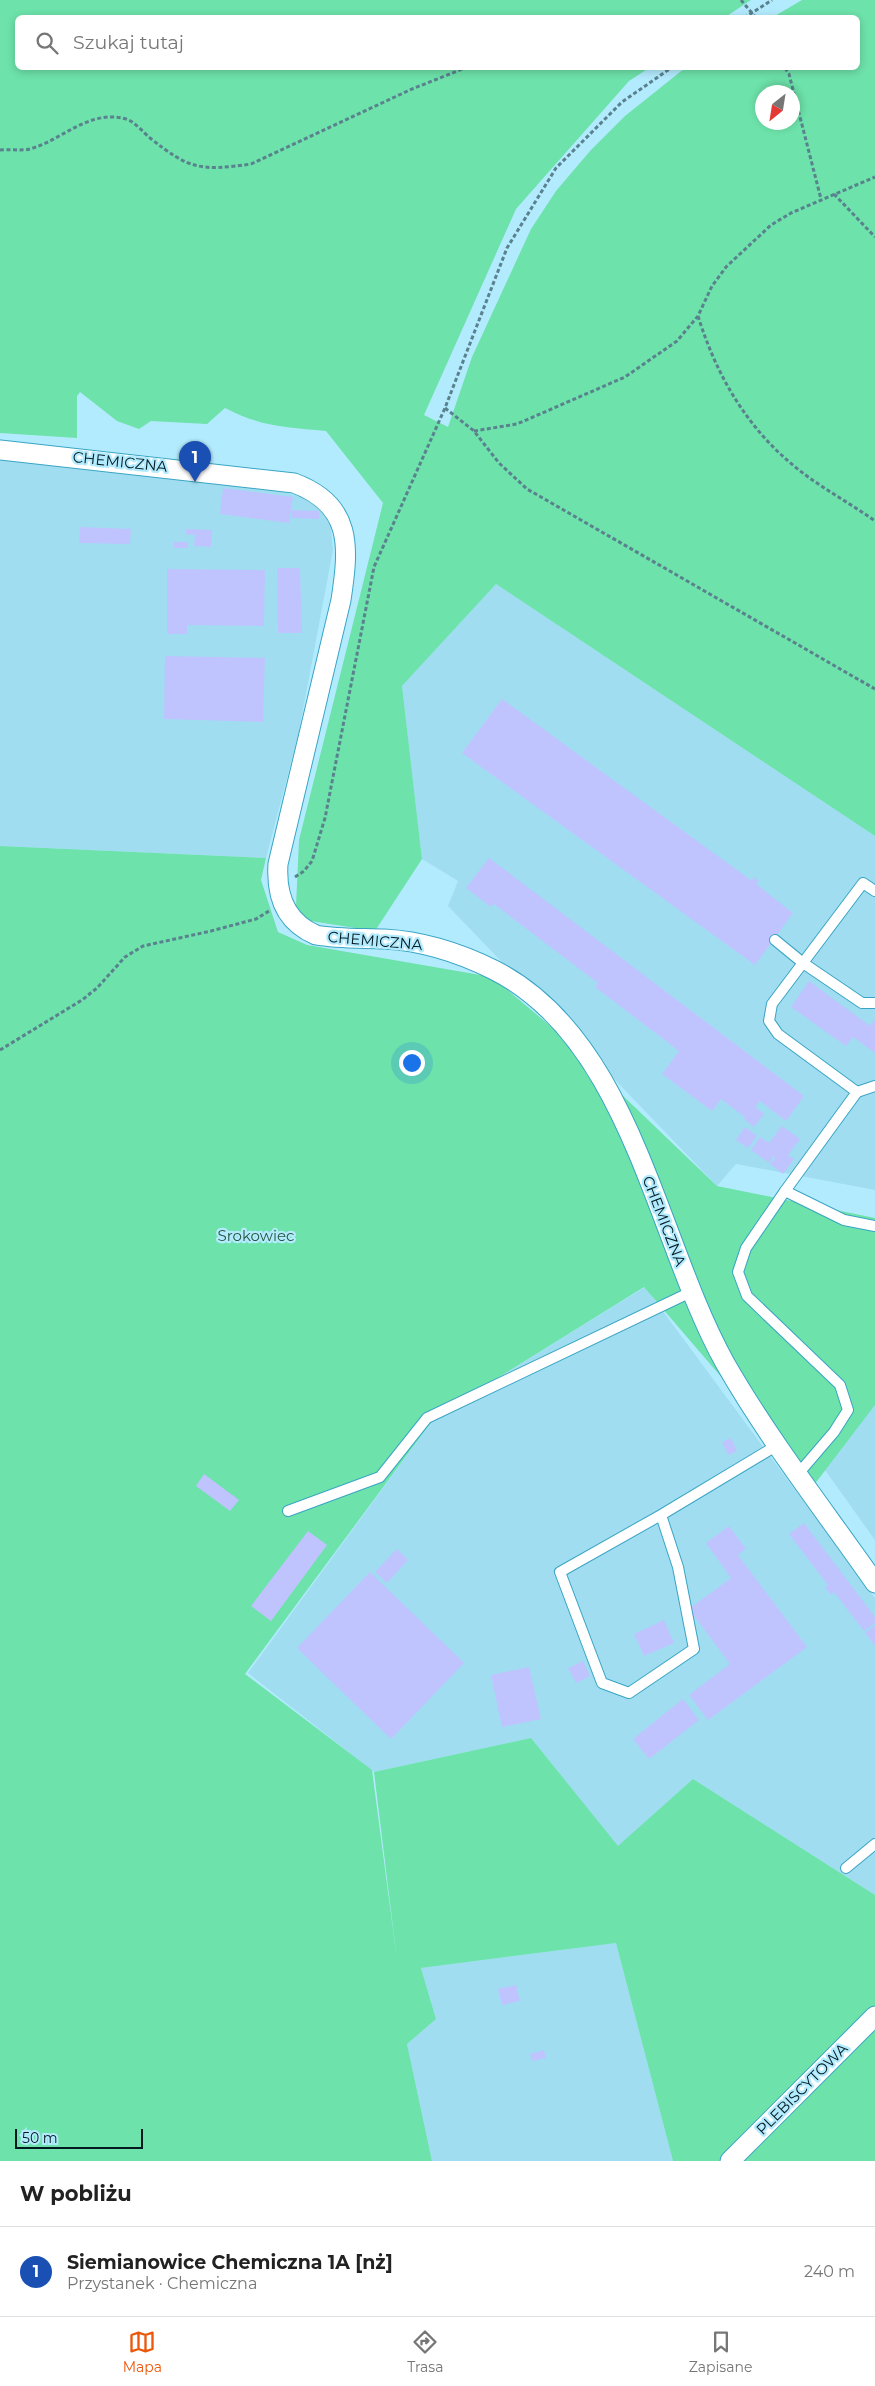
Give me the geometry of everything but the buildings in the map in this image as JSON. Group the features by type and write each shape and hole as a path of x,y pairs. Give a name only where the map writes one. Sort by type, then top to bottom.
{"street":[{"name":"CHEMICZNA","path":"0,450 294,483 307,488 325,499 336,513 345,539 346,569 341,600 278,864 277,880 282,903 295,922 305,930 316,935 412,942 454,953 495,970 526,990 555,1016 584,1051 623,1119 644,1167 691,1292 724,1361 776,1446 875,1583"},
{"name":"PLEBISCYTOWA","path":"730,2161 875,2016"}],"lane":[{"path":"857,1092 778,1034 769,1021 772,1004 863,883 875,892"},
{"path":"775,940 803,963 862,1003 875,1003"},
{"path":"798,1474 834,1432 848,1410 840,1385 747,1296 738,1272 746,1248 857,1092 875,1086"},
{"path":"785,1191 844,1220 875,1226"},
{"path":"288,1510 380,1476 427,1418 691,1292"},
{"path":"661,1515 678,1567 694,1649 629,1693 602,1683 560,1572 661,1515 776,1446"},
{"path":"846,1868 875,1844"}],"path":[{"path":"741,0 754,15"},
{"path":"748,15 772,0"},
{"path":"0,150 30,149 79,124 102,117 128,120 173,157 196,167 226,168 252,164 412,89 460,70"},
{"path":"277,880 291,880 304,871 312,860 325,818 374,567 444,408 507,248 556,168 622,102 668,70"},
{"path":"786,70 789,74 821,199"},
{"path":"474,431 518,424 626,377 665,351 698,316 712,286 726,267 771,225 821,199 875,177"},
{"path":"834,194 875,237"},
{"path":"698,316 710,351 727,387 740,406 776,449 798,470 875,521"},
{"path":"444,408 474,431 499,463 527,489 875,689"},
{"path":"0,1050 82,1000 97,988 125,957 144,946 211,932 256,919 282,903"}],"shaded area":[{"path":"0,459 256,485 306,498 329,513 333,550 298,736 266,858 0,846"},
{"path":"496,584 875,836 875,1190 736,1164 717,1186 448,906 458,881 422,859 402,686"},
{"path":"645,1287 875,1598 875,1895 693,1779 618,1847 531,1738 374,1772 248,1673 435,1417"},
{"path":"875,1405 875,1540 825,1470"},
{"path":"616,1943 673,2161 432,2161 407,2044 436,2019 421,1968"}],"green space":[{"path":"0,0 751,0 728,15 15,15 15,70 646,70 629,81 516,209 424,415 448,427 472,357 531,229 556,191 590,151 625,116 682,70 860,70 860,15 776,15 802,0 875,0 875,836 496,584 402,686 422,859 375,931 304,920 296,906 299,840 383,503 326,431 262,423 225,408 207,424 151,421 139,429 117,421 80,392 77,396 77,438 0,433"},
{"name":"Srokowiec","path":"0,846 266,858 261,880 278,932 307,945 492,977 548,1024 717,1186 875,1218 875,1405 814,1485 644,1287 435,1417 245,1674 372,1770 397,1960 374,1772 531,1738 618,1846 693,1779 875,1895 875,2161 673,2161 616,1943 421,1968 436,2019 407,2044 432,2161 0,2161"}],"place":[{"name":"Siemianowice Chemiczna 1A [nż]","path":"195,482"}]}
